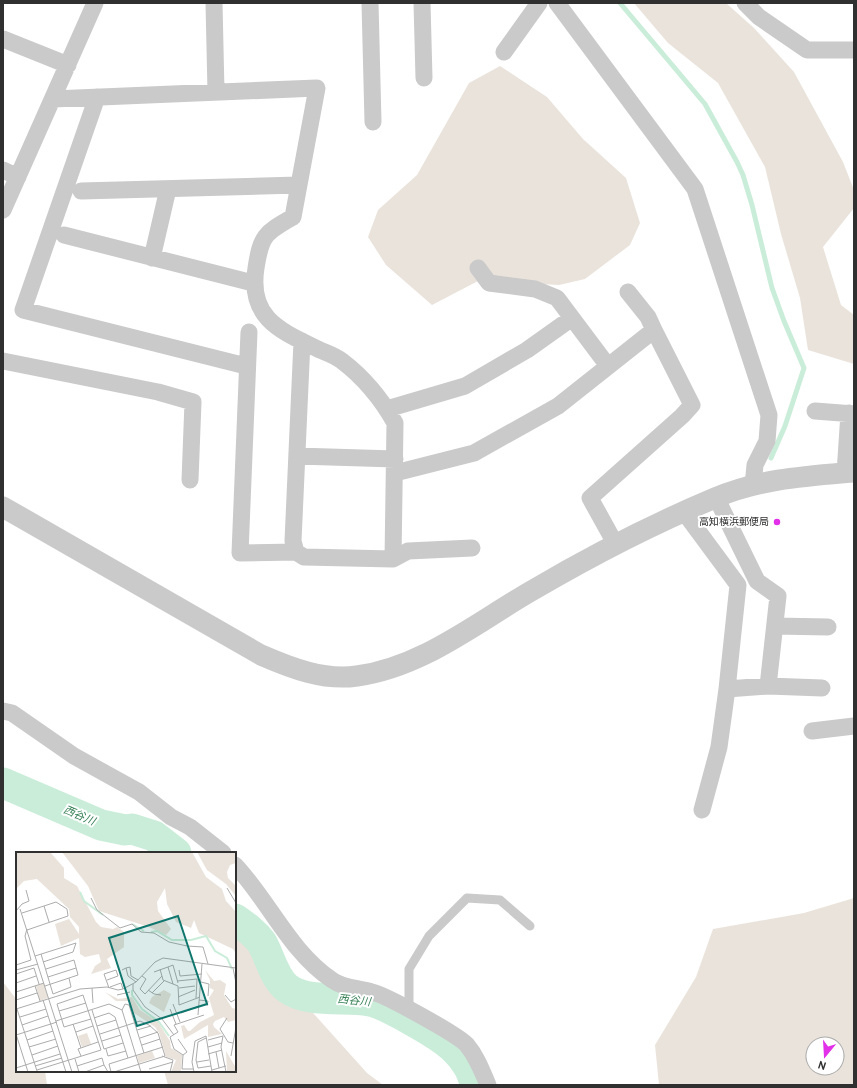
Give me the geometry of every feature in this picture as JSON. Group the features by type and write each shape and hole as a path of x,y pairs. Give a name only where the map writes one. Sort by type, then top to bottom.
{"street":[{"path":"3,210 10,174 53,99 95,3"},
{"path":"214,3 216,92"},
{"path":"370,3 373,122"},
{"path":"422,3 424,78"},
{"path":"504,52 539,3"},
{"path":"557,3 696,189 769,415 768,441 754,465 753,486"},
{"path":"745,3 759,17 807,50 854,50"},
{"path":"3,39 68,66"},
{"path":"53,99 317,88 293,217 269,231 262,241 253,284 256,299 265,318 279,329 341,360 362,379 387,409 396,423 393,559"},
{"path":"97,97 23,310 246,366"},
{"path":"81,191 298,185"},
{"path":"152,258 168,189"},
{"path":"64,235 253,284"},
{"path":"478,268 489,283 535,289 557,298 608,366"},
{"path":"616,545 590,498 682,416 692,405 648,317 628,292"},
{"path":"387,409 465,386 527,350 572,318"},
{"path":"297,456 395,466 474,454 558,406 654,330"},
{"path":"249,332 246,366 240,553 296,552 304,557 393,559 408,551 472,548"},
{"path":"296,552 293,541 302,341"},
{"path":"3,361 158,392 193,402 190,480"},
{"path":"3,507 261,655 289,667 320,675 356,676 386,669 430,652 534,590 616,545 716,497 753,486 798,477 850,472 852,413 815,411"},
{"path":"716,497 757,581 778,596 768,686"},
{"path":"684,512 738,585 719,747 702,810"},
{"path":"775,626 828,627"},
{"path":"727,689 768,686 822,688"},
{"path":"3,711 12,714 74,756 140,792 171,817 190,827 222,852"},
{"path":"812,731 854,726"},
{"path":"236,866 251,882 305,958 333,981 346,986 374,992 409,1010 466,1044 476,1058 488,1085"}],"lane":[{"path":"409,1010 410,969 429,936 467,898 500,900 530,926"}],"shaded area":[{"path":"634,3 726,3 754,28 794,72 843,162 854,190 854,208 823,247 841,305 854,315 854,364 808,350 800,298 781,234 765,167 718,83 668,43"},
{"path":"500,66 547,97 583,139 626,178 640,223 630,245 585,279 559,285 478,281 432,305 386,265 368,237 378,210 417,175 469,83"},
{"path":"854,898 854,1085 659,1085 655,1045 696,977 713,929 804,913"},
{"path":"236,927 367,1073 383,1085 168,1085 164,1072 236,1072"},
{"path":"3,982 16,999 16,1072 45,1072 47,1085 3,1085"}],"waterway":[{"path":"620,3 705,104 743,175 752,205 772,288 804,368 785,426 771,458"},
{"name":"西谷川","path":"3,783 101,825 125,830 132,829 154,836 175,852"},
{"name":"西谷川","path":"236,920 253,933 262,943 275,973 287,988 296,993 316,998 370,1001 408,1018 454,1048 468,1065 476,1085"}],"place":[{"name":"高知横浜郵便局","path":"777,522"}]}
